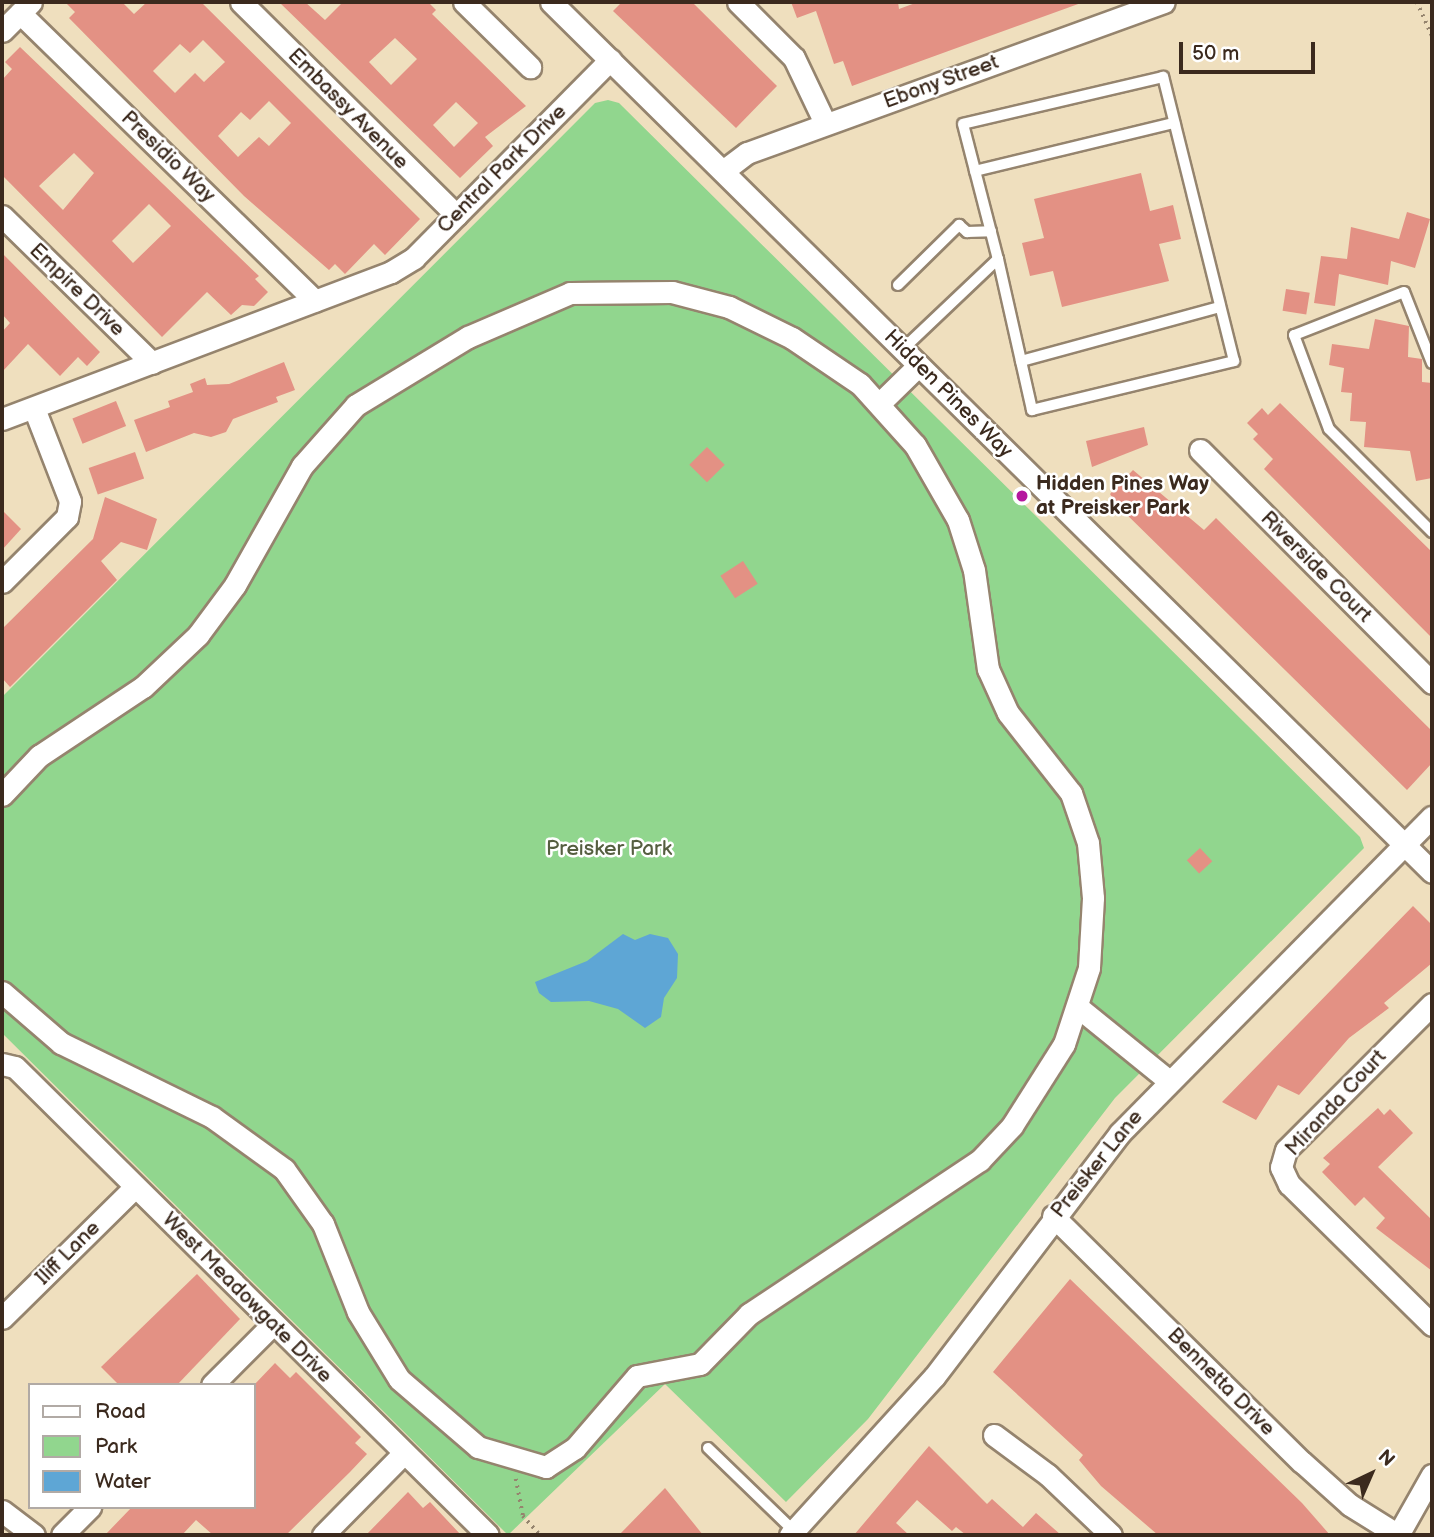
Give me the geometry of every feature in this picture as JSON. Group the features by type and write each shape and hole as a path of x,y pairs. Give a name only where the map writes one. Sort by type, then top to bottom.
{"street":[{"name":"Embassy Avenue","path":"241,2 456,215"},
{"path":"464,2 530,67"},
{"name":"Hidden Pines Way","path":"551,2 1432,872"},
{"path":"738,2 794,58 825,123"},
{"name":"Ebony Street","path":"723,171 747,153 825,123 1164,2"},
{"path":"2,31 26,7"},
{"name":"Presidio Way","path":"26,7 315,301"},
{"name":"Central Park Drive","path":"315,301 391,272 456,215 610,60"},
{"name":"Empire Drive","path":"2,216 152,363"},
{"path":"2,796 39,756 143,687 198,635 234,585 302,466 356,405 468,337 570,293 672,292 729,307 792,338 880,403 915,445 958,520 974,570 988,669 1008,713 1070,793 1088,843 1093,898 1079,1008 1012,1126 961,1175 749,1314 700,1364 637,1376 575,1448 546,1467 521,1464 478,1447 399,1379 358,1312 323,1224 284,1169 212,1117 61,1043 2,992"},
{"path":"2,419 315,301"},
{"path":"880,403 919,365"},
{"path":"2,582 67,517 70,501 34,408"},
{"name":"Riverside Court","path":"1200,450 1432,683"},
{"name":"Preisker Lane","path":"794,1534 934,1377 1053,1216 1168,1080 1432,817"},
{"name":"Miranda Court","path":"1432,1004 1286,1150 1281,1167 1289,1185 1432,1325"},
{"path":"1079,1008 1168,1080"},
{"name":"West Meadowgate Drive","path":"4,1063 135,1187 488,1535"},
{"name":"Iliff Lane","path":"2,1318 135,1187"},
{"name":"Bennetta Drive","path":"1053,1216 1302,1462 1350,1505 1398,1535"},
{"path":"214,1383 273,1324"},
{"path":"994,1435 1048,1475 1111,1535"},
{"path":"323,1535 404,1453"},
{"path":"1398,1535 1432,1475"},
{"path":"62,1535 88,1509"},
{"path":"2,1511 34,1535"}],"lane":[{"path":"1163,77 1174,123 1234,361 1032,410 999,259 963,124 1163,77"},
{"path":"975,171 1174,123"},
{"path":"898,285 960,225 967,232 991,231"},
{"path":"903,349 999,259"},
{"path":"1432,363 1404,292 1294,335 1329,429 1432,531"},
{"path":"1021,362 1220,307"},
{"path":"708,1448 794,1534"}],"path":[{"path":"1417,2 1432,36"},
{"path":"521,1464 516,1499 540,1535"}],"green space":[{"name":"Preisker Park","path":"608,100 619,103 1360,837 1364,848 1115,1098 868,1419 786,1502 665,1384 508,1535 2,1033 2,697 595,103"}],"water":[{"path":"623,934 635,940 650,934 668,938 678,954 677,978 664,998 661,1017 645,1028 618,1009 589,1001 551,1002 539,993 535,982 587,961"}],"building":[{"path":"65,2 122,2 134,14 147,2 201,2 420,219 385,255 374,244 345,274 335,264 329,270 244,196 69,18 75,12","holes":["203,40 225,62 204,82 195,73 175,93 153,71 180,44 190,53","269,101 291,123 269,146 259,137 238,157 218,136 241,112 250,120"]},
{"path":"279,2 305,2 325,20 343,2 428,2 436,10 432,14 526,106 485,137 493,146 460,178","holes":["395,38 417,59 391,85 369,62","456,102 478,123 454,147 433,125"]},
{"path":"622,2 692,2 777,86 736,128 613,11"},
{"path":"791,2 898,2 899,9 918,2 1081,3 852,86 843,61 834,64 816,11 797,18"},
{"path":"20,47 259,276 255,279 268,292 254,306 242,305 231,315 207,292 162,337 2,175 2,80 12,69 5,62","holes":["74,153 94,173 63,210 39,186","149,204 171,226 133,263 112,241"]},
{"path":"1141,173 1150,211 1173,205 1181,239 1159,244 1169,281 1062,307 1053,271 1030,276 1022,243 1044,238 1034,199"},
{"path":"1407,212 1430,219 1415,268 1391,261 1388,285 1339,274 1335,306 1314,303 1321,256 1347,259 1351,227 1399,239"},
{"path":"2,253 100,352 87,366 78,357 60,376 28,344 2,372 2,332 10,323 2,314"},
{"path":"1286,289 1310,293 1306,314 1283,311"},
{"path":"1375,319 1409,326 1408,357 1422,359 1422,382 1432,383 1432,478 1416,481 1410,451 1364,447 1366,422 1350,421 1352,393 1341,392 1344,368 1329,365 1332,344 1369,349"},
{"path":"284,362 295,390 276,397 278,402 233,419 226,432 211,437 194,433 146,452 134,420 170,407 168,401 193,392 190,384 205,378 207,385 229,384"},
{"path":"116,401 126,426 83,444 72,419"},
{"path":"1280,403 1432,552 1432,638 1264,469 1273,459 1253,439 1258,434 1247,423 1262,408 1268,415"},
{"path":"1144,427 1148,445 1092,467 1086,441"},
{"path":"707,447 725,465 707,482 689,465"},
{"path":"135,452 144,478 98,494 89,468"},
{"path":"1133,470 1204,530 1216,518 1432,731 1432,763 1407,790 1117,505 1110,494"},
{"path":"105,497 157,519 147,550 121,542 101,561 117,580 10,687 2,678 2,629 93,539"},
{"path":"2,510 21,529 2,550"},
{"path":"743,561 758,584 735,598 720,576"},
{"path":"1200,848 1212,861 1199,873 1187,860"},
{"path":"1413,906 1432,925 1432,963 1384,1003 1389,1008 1349,1038 1299,1095 1278,1085 1256,1120 1222,1102"},
{"path":"1378,1108 1384,1115 1390,1109 1413,1133 1378,1167 1432,1220 1432,1271 1376,1228 1385,1218 1364,1197 1355,1206 1322,1172 1330,1164 1323,1158"},
{"path":"197,1274 240,1319 179,1383 117,1383 101,1367"},
{"path":"1070,1279 1302,1503 1330,1535 1158,1535 1101,1486 1079,1460 1083,1455 993,1372"},
{"path":"275,1363 290,1378 296,1372 361,1437 355,1443 367,1454 286,1535 213,1535 196,1520 182,1535 105,1535 130,1509 256,1509 256,1383"},
{"path":"929,1446 987,1504 992,1499 1023,1527 1036,1513 1061,1535 966,1535 956,1527 952,1531 917,1500 896,1523 909,1535 854,1535"},
{"path":"665,1488 703,1535 619,1535"},
{"path":"408,1492 423,1508 430,1502 461,1535 366,1535"}],"place":[{"name":"Hidden Pines Way at Preisker Park","path":"1022,496"}]}
